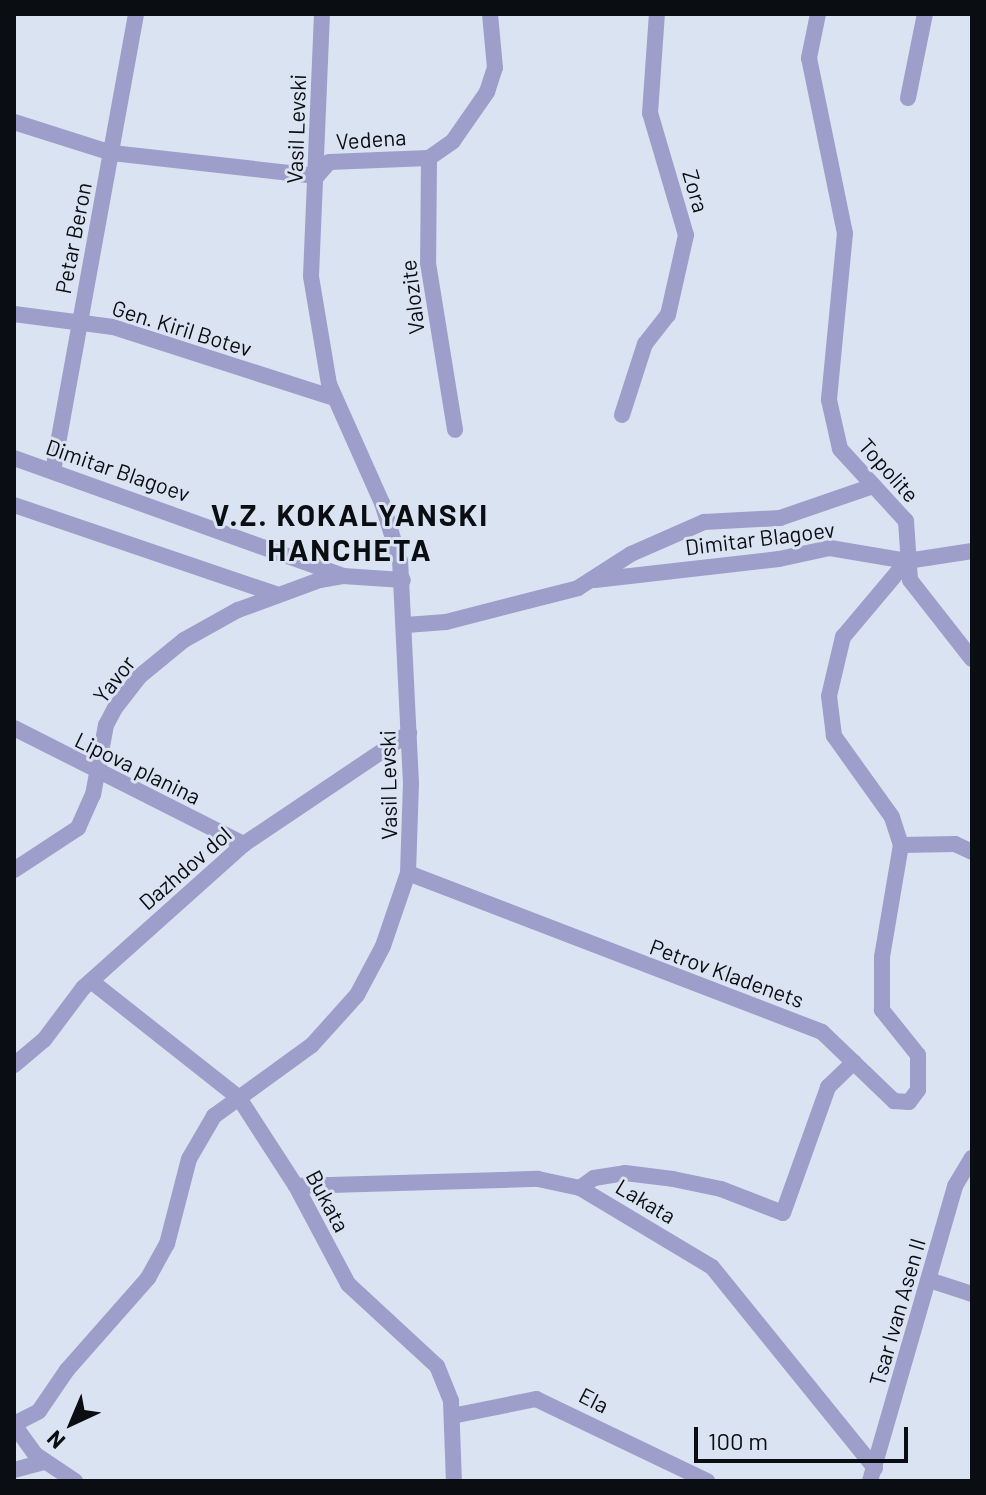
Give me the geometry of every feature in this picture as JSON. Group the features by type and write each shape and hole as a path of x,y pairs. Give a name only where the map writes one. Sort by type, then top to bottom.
{"street":[{"name":"Vasil Levski","path":"14,1425 39,1411 67,1370 148,1278 167,1244 197,1140 222,1107 312,1045 348,1007 379,955 408,873 409,733 403,580 393,532 334,398 311,276 322,14"},
{"name":"Vedena","path":"14,122 112,153 317,176 329,162 429,158 453,141 487,92 495,68 490,14"},
{"name":"Zora","path":"622,415 645,344 668,315 686,235 650,113 657,14"},
{"name":"Topolite","path":"818,14 809,58 845,233 829,400 840,449 906,521 907,561"},
{"path":"908,98 925,14"},
{"name":"Petar Beron","path":"53,471 112,153 131,16"},
{"name":"Valozite","path":"429,158 428,263 455,430"},
{"name":"Gen. Kiril Botev","path":"14,314 113,327 334,398"},
{"name":"Dimitar Blagoev","path":"14,458 343,576 403,580"},
{"name":"Dimitar Blagoev","path":"595,580 631,554 704,522 780,518 873,486"},
{"path":"14,505 275,594"},
{"name":"Dimitar Blagoev","path":"406,625 446,622 595,580 779,559 830,548 907,561 972,551"},
{"path":"907,561 917,594 972,659"},
{"path":"907,561 843,637 829,696 834,736 892,817 901,845 955,844 972,852"},
{"name":"Dimitar Blagoev","path":"275,594 343,576"},
{"name":"Yavor","path":"14,870 76,831 98,775 106,725 140,676 207,625 275,594"},
{"name":"Lipova planina","path":"14,728 98,775 244,844"},
{"name":"Dazhdov dol","path":"14,1065 44,1040 91,981 244,844 409,733"},
{"name":"Petrov Kladenets","path":"408,873 822,1032 894,1101 915,1098 918,1055 882,1010 882,957 901,845"},
{"name":"Bukata","path":"91,981 239,1098 296,1186 348,1284 437,1366 448,1387 454,1481"},
{"path":"580,1188 594,1178 625,1173 721,1189 783,1213 828,1087 854,1062"},
{"name":"Tsar Ivan Asen II","path":"872,1474 955,1186 972,1158"},
{"name":"Lakata","path":"296,1186 538,1179 580,1188 712,1267 872,1474"},
{"path":"929,1280 972,1294"},
{"name":"Ela","path":"452,1416 536,1399 707,1481"},
{"path":"14,1425 44,1462 75,1481"},
{"path":"14,1470 44,1462"}],"district":[{"name":"V.Z. KOKALYANSKI HANCHETA","path":"350,531"}]}
